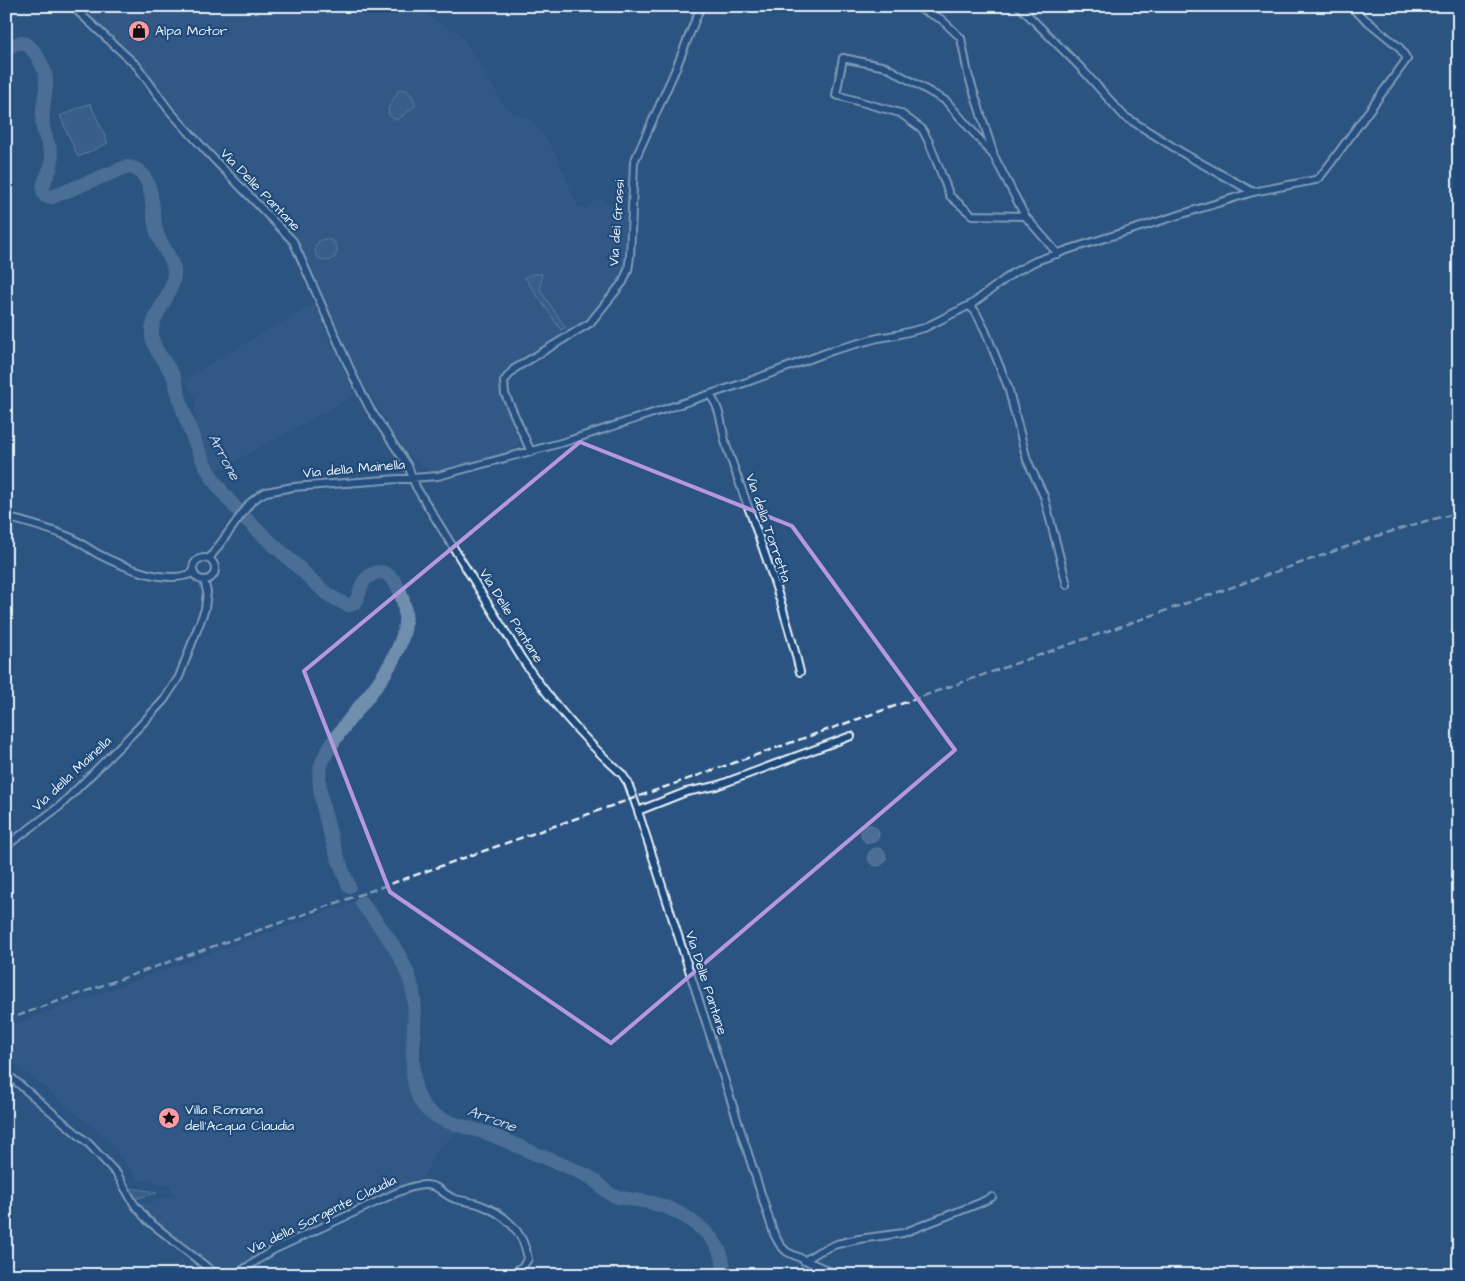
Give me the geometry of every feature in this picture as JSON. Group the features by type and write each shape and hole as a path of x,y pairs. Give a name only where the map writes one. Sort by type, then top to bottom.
{"street":[{"name":"Via Delle Pantane","path":"72,6 137,66 170,110 206,151 293,241 370,409 408,466 412,477 534,677 580,735 624,776 638,811 771,1227 782,1248 792,1256 838,1275"},
{"name":"Via dei Grassi","path":"531,452 506,394 504,381 514,369 590,323 623,282 628,270 630,257 634,162 674,73 701,6"},
{"path":"914,6 941,19 961,38 968,74 994,156 1025,216 1058,254"},
{"path":"1018,6 1081,68 1124,116 1186,155 1253,192"},
{"name":"Via della Mainella","path":"209,559 248,505 260,495 281,489 438,476 568,441 709,395 834,350 924,328 969,306 1014,272 1058,254 1253,192 1296,184 1320,177 1406,59 1399,46 1349,6"},
{"path":"994,156 946,101 886,67 843,58 836,95 900,113 922,129 950,196 972,215 1025,216"},
{"path":"969,306 975,311 985,330 1008,387 1027,460 1044,496 1067,585"},
{"name":"Via della Torretta","path":"709,395 716,402 726,444 778,593 800,672"},
{"path":"6,517 27,522 72,539 132,569 165,577 193,573"},
{"path":"201,558 209,559 214,564 215,572 211,578 204,580 198,578 193,573 193,566 201,558"},
{"name":"Via della Mainella","path":"6,846 60,806 164,700 180,677 205,609 207,592 204,580"},
{"path":"638,811 686,792 716,786 851,736"},
{"path":"6,1073 54,1113 95,1151 117,1174 134,1204 147,1220 217,1275"},
{"name":"Via della Sorgente Claudia","path":"235,1275 255,1260 282,1246 398,1192 414,1186 424,1185 434,1187 453,1199 489,1208 512,1224 522,1239 528,1259 523,1266 511,1275"},
{"path":"804,1261 840,1243 903,1234 992,1197"}],"highlighted area":[{"path":"580,442 792,526 955,750 611,1043 390,892 304,671"}],"shaded area":[{"path":"79,6 415,6 429,17 460,34 505,106 515,115 531,118 556,154 578,207 585,209 598,198 625,211 624,269 595,311 581,323 537,348 503,373 499,387 501,397 516,431 519,442 516,448 510,453 499,457 439,472 432,472 407,454 361,380 291,231 191,127 138,61"},
{"path":"403,89 412,96 415,106 398,119 394,119 389,115 388,109 398,91"},
{"path":"90,103 108,143 78,157 60,116"},
{"path":"322,239 330,239 337,246 337,254 330,261 322,261 315,254 315,246"},
{"path":"532,274 542,274 540,290 565,327 561,330 525,278"},
{"path":"314,304 355,395 224,467 216,470 213,469 195,428 195,398 184,379"},
{"path":"870,825 876,828 879,834 876,840 870,843 864,840 861,834 864,828"},
{"path":"877,848 883,851 886,857 883,863 877,866 871,863 868,857 871,851"},
{"path":"356,901 394,949 408,979 413,1016 412,1091 420,1105 431,1118 462,1127 433,1154 423,1177 270,1248 231,1273 216,1271 145,1215 140,1205 174,1196 169,1184 162,1185 138,1179 105,1137 6,1056 6,1027"},
{"path":"130,1188 156,1192 157,1193 134,1199"}],"waterway":[{"name":"Arrone","path":"6,48 19,43 25,44 35,53 45,73 46,90 42,116 52,160 43,187 45,196 52,197 126,167 139,171 148,184 157,233 174,269 173,282 157,314 152,330 152,338 156,349 174,378 194,439 204,463 216,484 236,509 259,532 320,588 334,598 349,605 355,603 363,582 368,577 383,572 394,581 399,589 404,605 405,618 404,632 399,647 379,682 331,745 320,769 319,780 324,811 339,861 349,886"},
{"name":"Arrone","path":"362,903 398,953 412,987 414,1003 413,1075 416,1091 423,1105 441,1119 495,1136 588,1176 612,1195 653,1203 690,1220 701,1228 719,1250 723,1262 723,1275"}],"railway":[{"path":"6,1020 1380,535 1459,513"}],"place":[{"name":"Alpa Motor","path":"139,31"},
{"name":"Villa Romana dell'Acqua Claudia","path":"169,1118"}]}
